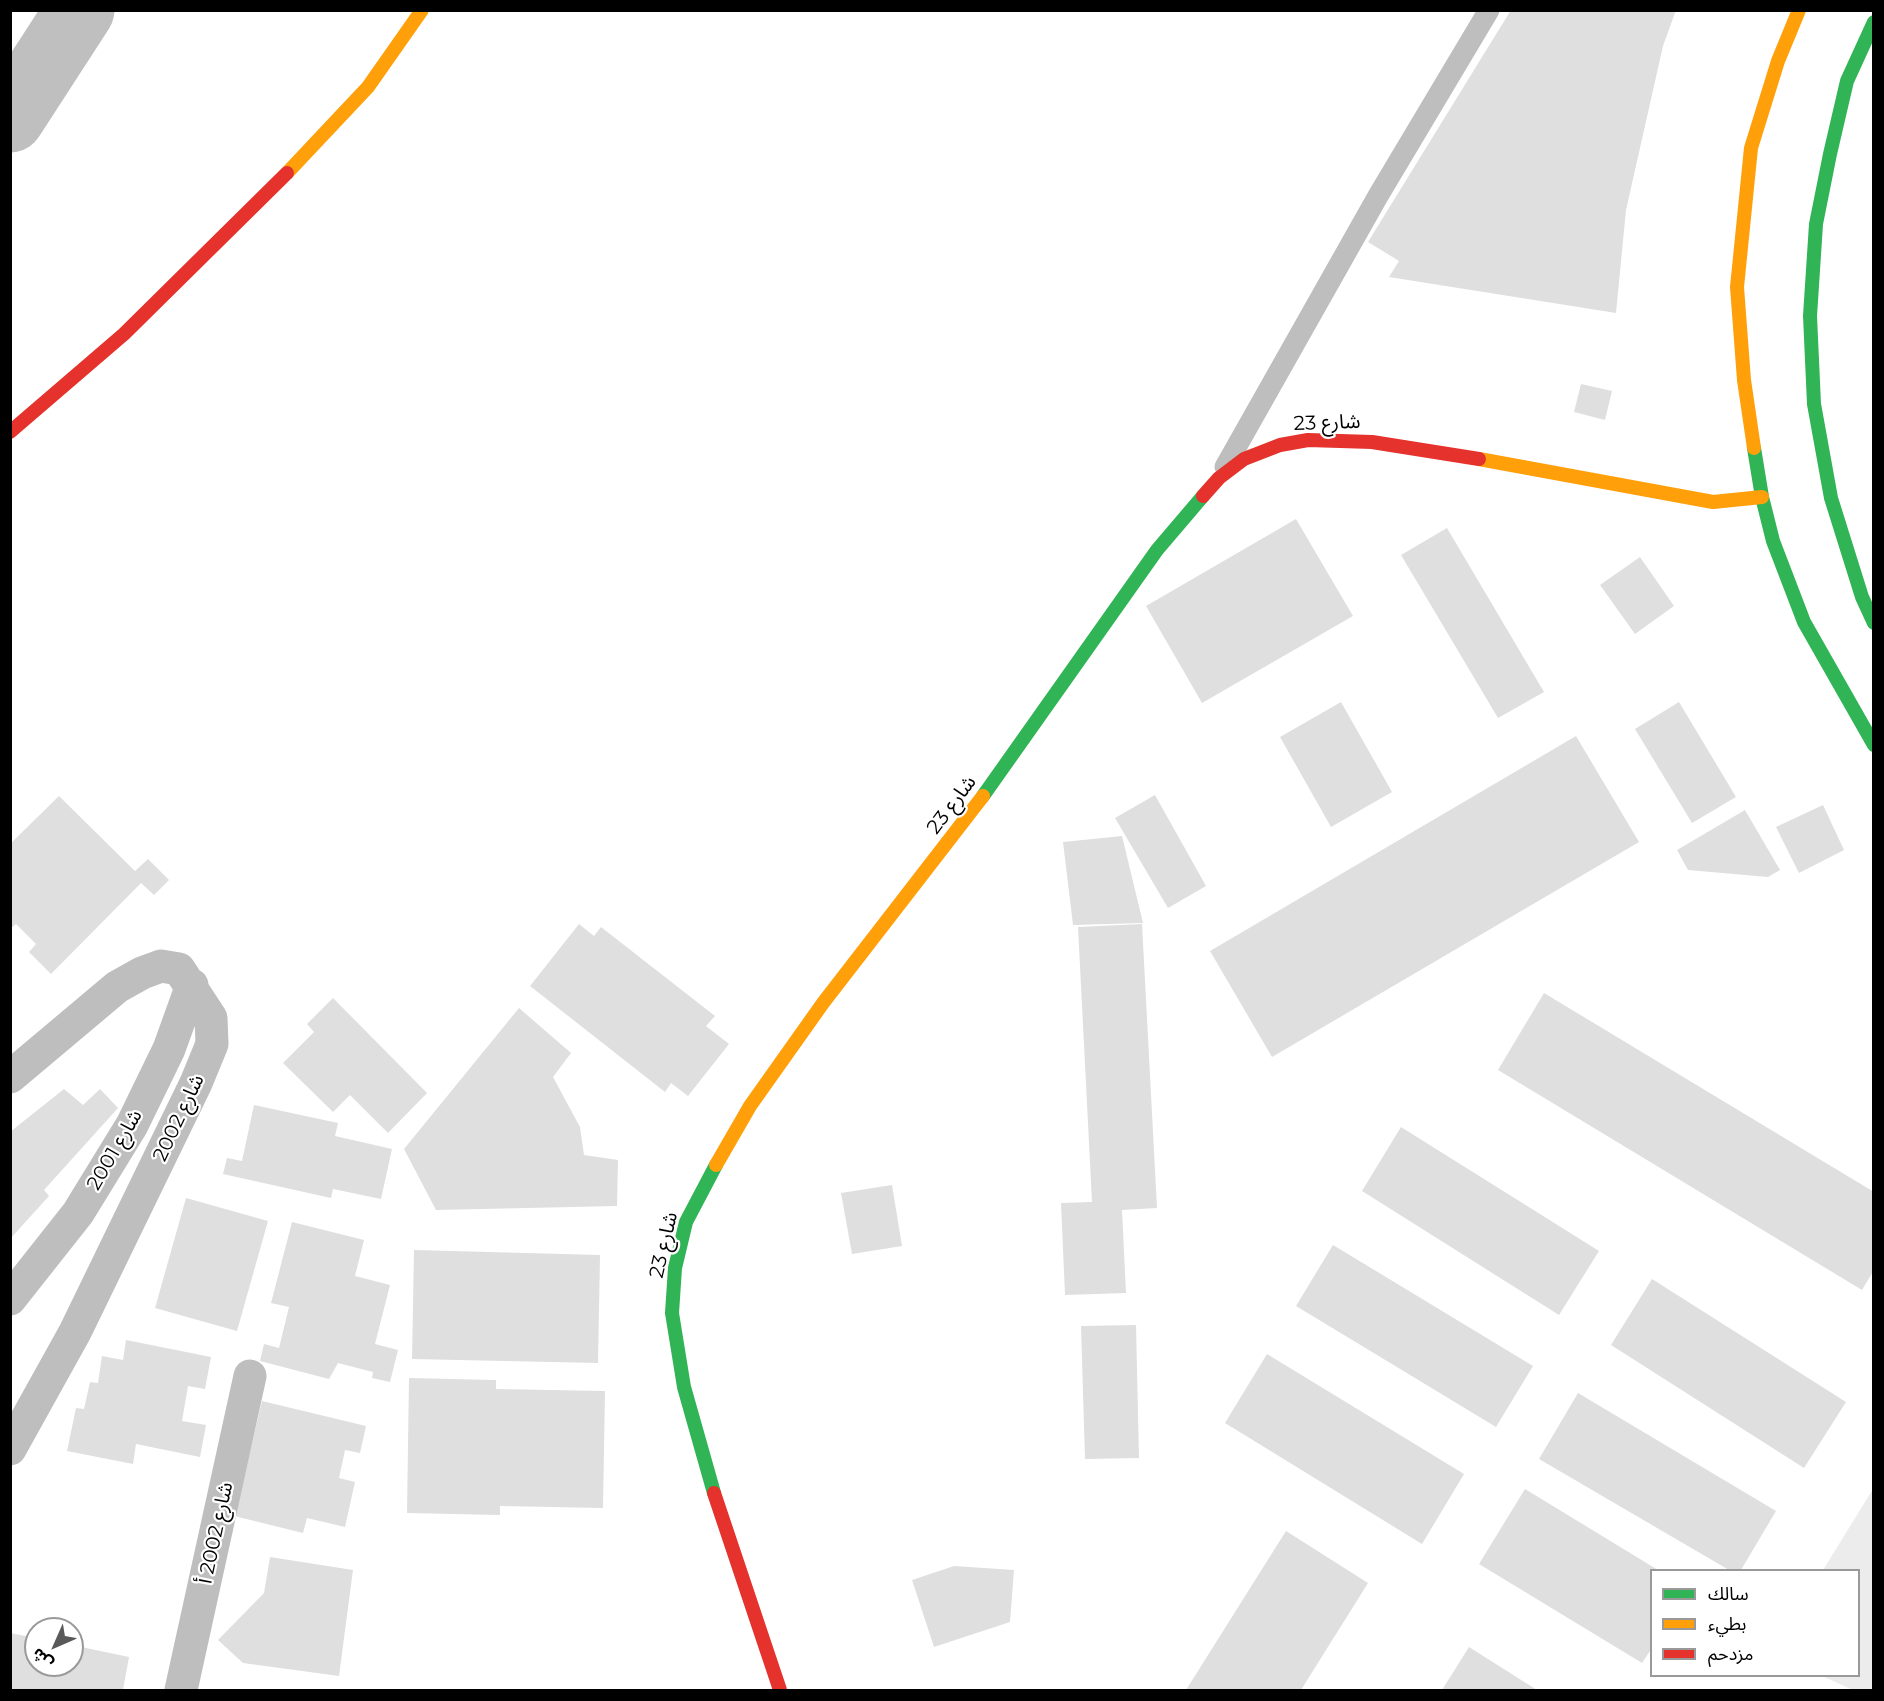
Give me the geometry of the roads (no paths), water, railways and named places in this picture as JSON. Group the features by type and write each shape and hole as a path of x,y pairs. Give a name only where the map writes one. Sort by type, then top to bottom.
{"main road":[{"path":"10,432 124,334 316,144 368,87 422,10"},
{"path":"1799,10 1778,61 1751,148 1737,287 1744,380 1762,497 1773,541 1804,622 1874,745"},
{"path":"1874,22 1847,81 1830,154 1816,224 1810,316 1814,404 1832,498 1862,597 1874,623"},
{"name":"شارع 23","path":"780,1690 726,1535 684,1387 676,1350 672,1313 675,1268 687,1222 704,1185 750,1106 823,1003 971,814 1136,577 1220,478 1244,459 1262,450 1308,440 1372,442 1542,469 1713,502 1762,497"}],"street":[{"name":"شارع 2002","path":"10,1077 117,987 142,973 161,966 179,969 192,985 211,1018 212,1044 196,1083 75,1332 10,1449"},
{"name":"شارع 2001","path":"10,1299 78,1213 132,1125 169,1048 192,985"},
{"name":"شارع 2002 أ","path":"181,1690 250,1376"}],"lane":[{"path":"1220,478 1378,196 1489,10"}],"waterway":[{"path":"10,118 80,10"}]}
